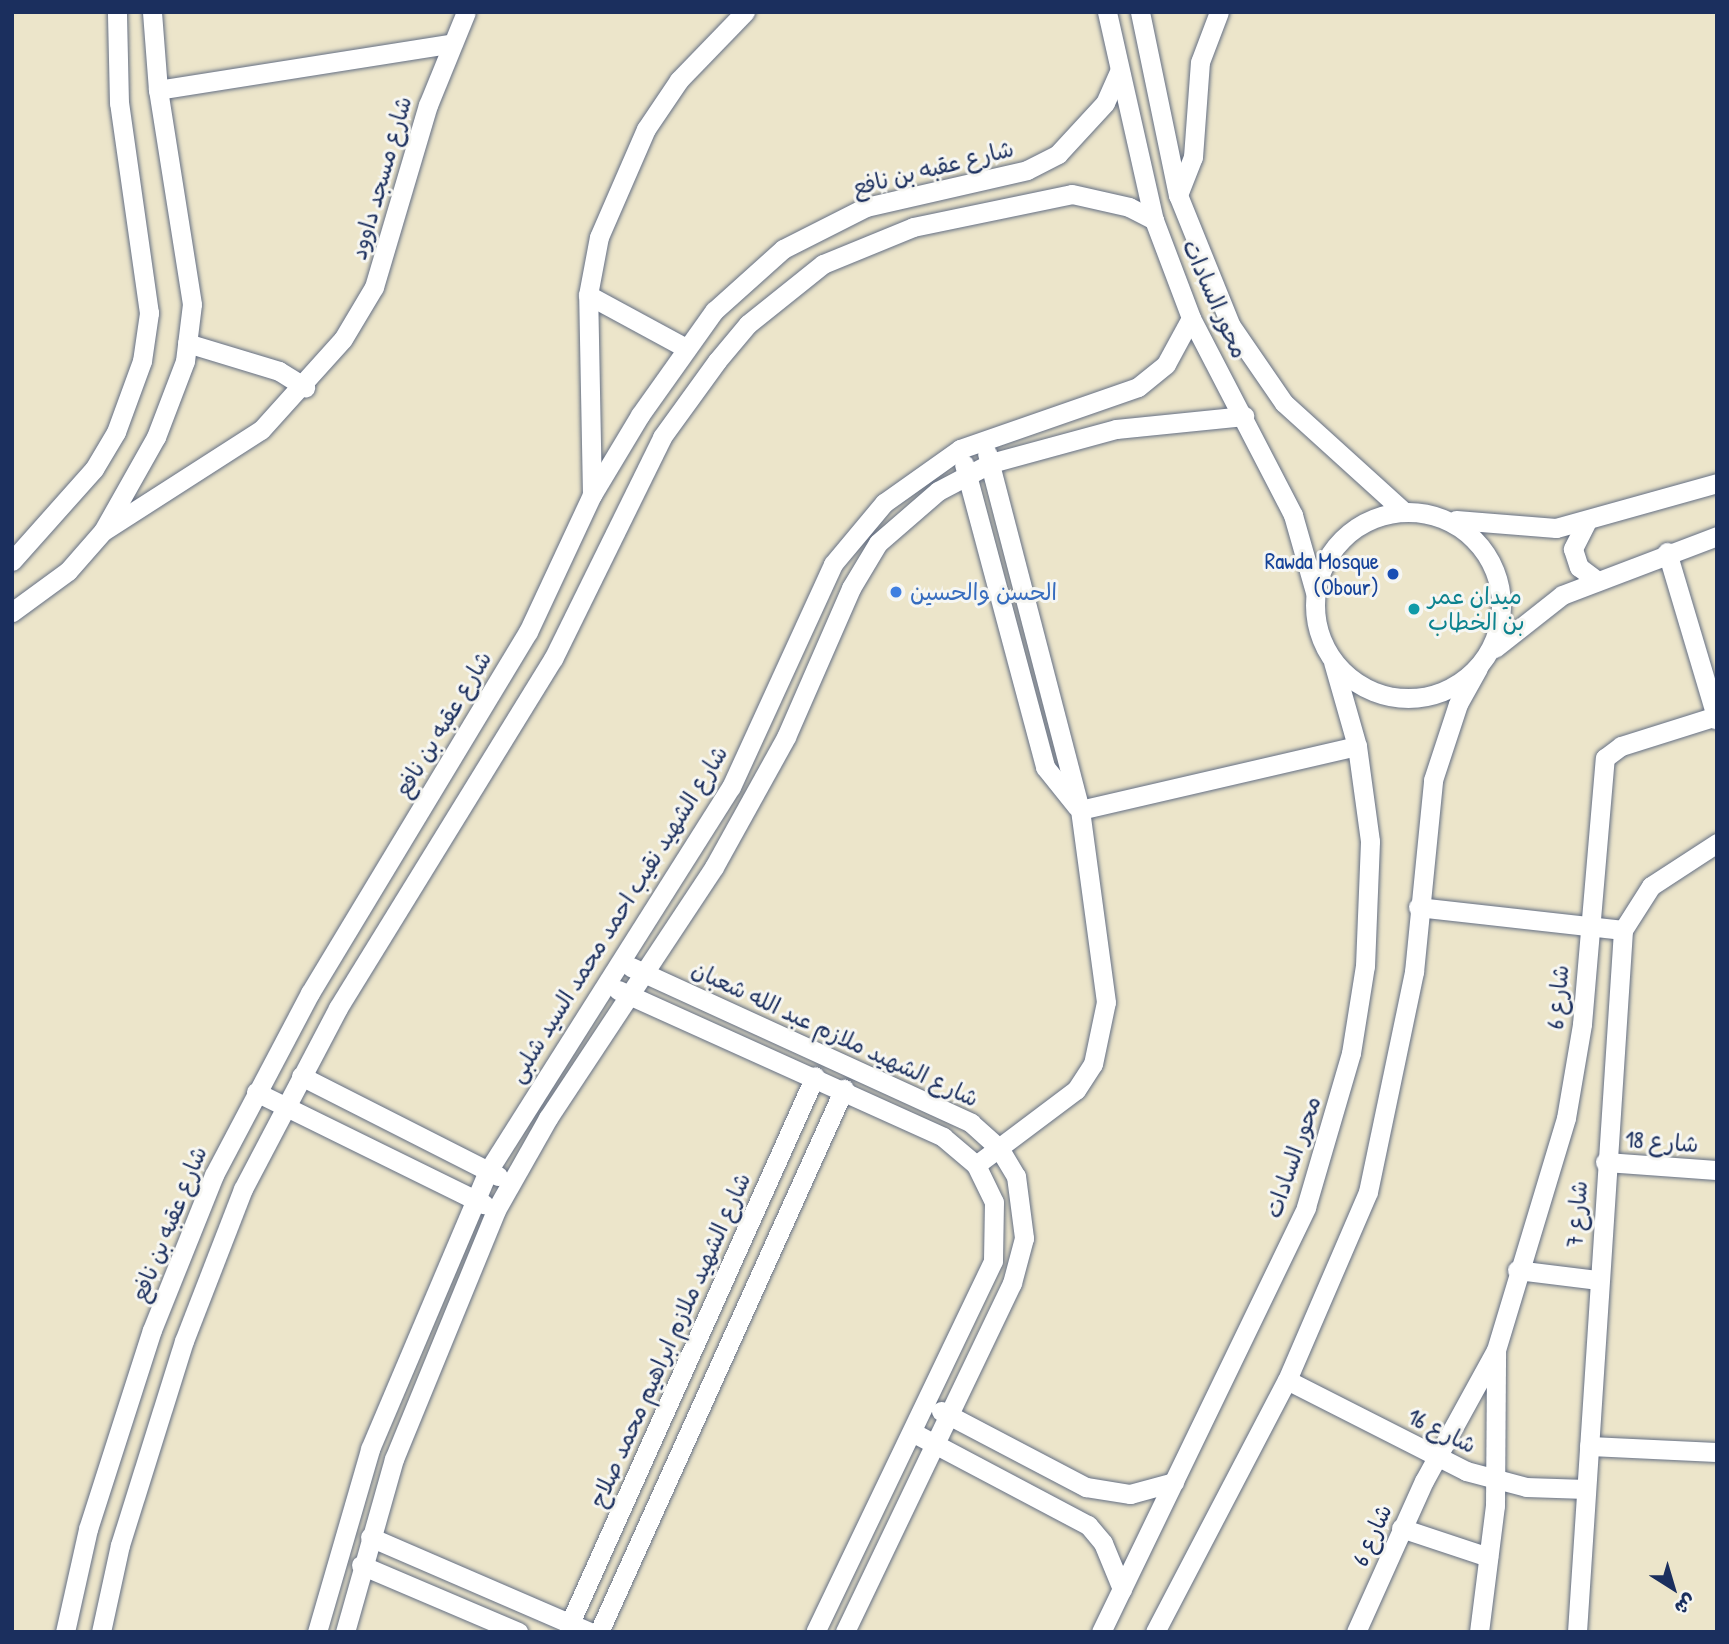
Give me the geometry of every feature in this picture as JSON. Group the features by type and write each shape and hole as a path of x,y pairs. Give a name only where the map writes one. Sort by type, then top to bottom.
{"street":[{"path":"12,561 94,469 116,432 142,361 149,313 119,103 117,12"},
{"path":"12,612 68,571 103,531 173,400 187,343 192,304 158,90 152,12"},
{"name":"شارع مسجد داوود","path":"103,531 212,467 305,387 374,287 449,44 466,12"},
{"path":"592,495 588,295 603,226 646,129 679,80 745,12"},
{"name":"محور السادات","path":"1107,12 1154,220 1191,318 1293,515 1315,592"},
{"name":"محور السادات","path":"1140,12 1178,195 1204,269 1259,374 1309,430 1404,512"},
{"path":"1178,195 1194,157 1200,62 1219,12"},
{"path":"158,90 449,44"},
{"name":"شارع عقبه بن نافع","path":"65,1632 88,1529 152,1330 214,1175 310,993 528,632 592,495 686,348 746,277 823,225 866,207 1027,170 1058,154 1098,113 1119,71"},
{"path":"101,1632 120,1545 184,1341 237,1201 338,1008 540,682 662,437 748,324 823,264 913,227 1072,194 1101,198 1154,220"},
{"path":"588,295 686,348"},
{"name":"شارع الشهيد نقيب احمد محمد السيد شلبى","path":"317,1632 370,1449 488,1171 731,787 833,564 884,503 960,449 981,439 1138,387 1166,364 1191,318"},
{"path":"187,343 279,370 305,387"},
{"path":"345,1632 360,1565 425,1375 496,1210 628,994 714,867 779,750 878,543 916,507 967,474 991,463 1116,429 1244,416"},
{"path":"976,1165 1076,1090 1103,1034 1102,962 1080,810 991,463 981,439"},
{"path":"960,449 1045,767 1080,810"},
{"path":"1717,483 1586,523 1529,531 1404,512 1379,516 1346,537 1323,567 1315,592 1315,617 1333,662 1367,689 1420,699 1452,689 1536,612 1595,579 1717,537"},
{"path":"1154,1632 1287,1380 1368,1192 1399,1054 1433,780 1458,704 1484,661 1501,612 1490,559 1469,533 1441,517"},
{"path":"1586,523 1573,548 1579,567 1595,579"},
{"path":"1667,552 1708,656 1716,718"},
{"name":"محور السادات","path":"1101,1632 1306,1207 1335,1117 1351,1053 1370,901 1370,841 1357,746 1333,662"},
{"name":"شارع 6","path":"1356,1632 1401,1528 1496,1350 1517,1270 1566,1118 1582,1024 1587,926 1605,758 1621,746 1716,718"},
{"path":"1080,810 1357,746"},
{"name":"شارع 7","path":"1577,1632 1605,1163 1623,930 1651,886 1717,843"},
{"path":"1418,907 1623,930"},
{"name":"شارع الشهيد ملازم عبد الله شعبان","path":"621,962 955,1114 999,1148 1016,1176 1024,1238 1012,1283 951,1416 845,1632"},
{"name":"شارع الشهيد ملازم عبد الله شعبان","path":"607,985 844,1089 943,1137 976,1165 994,1202 997,1244 912,1432 816,1632"},
{"path":"310,993 338,1008"},
{"path":"301,1076 512,1182"},
{"name":"شارع الشهيد ملازم ابراهيم محمد صلاح","path":"570,1623 815,1076"},
{"path":"599,1632 844,1089"},
{"path":"256,1091 496,1210"},
{"name":"شارع 18","path":"1605,1163 1717,1170"},
{"path":"1517,1270 1598,1280"},
{"name":"شارع 6","path":"1479,1632 1497,1481 1496,1350"},
{"name":"شارع 16","path":"1287,1380 1437,1457 1497,1481 1586,1489"},
{"path":"925,1403 1086,1487 1130,1494 1174,1482"},
{"path":"912,1432 1088,1525 1103,1543 1122,1589"},
{"path":"1589,1446 1717,1452"},
{"path":"1401,1528 1488,1557"},
{"path":"370,1537 590,1632"},
{"path":"360,1565 518,1632"}],"place":[{"name":"Rawda Mosque (Obour)","path":"1393,574"},
{"name":"الحسن والحسين","path":"896,592"},
{"name":"ميدان عمر بن الخطاب","path":"1414,609"}]}
